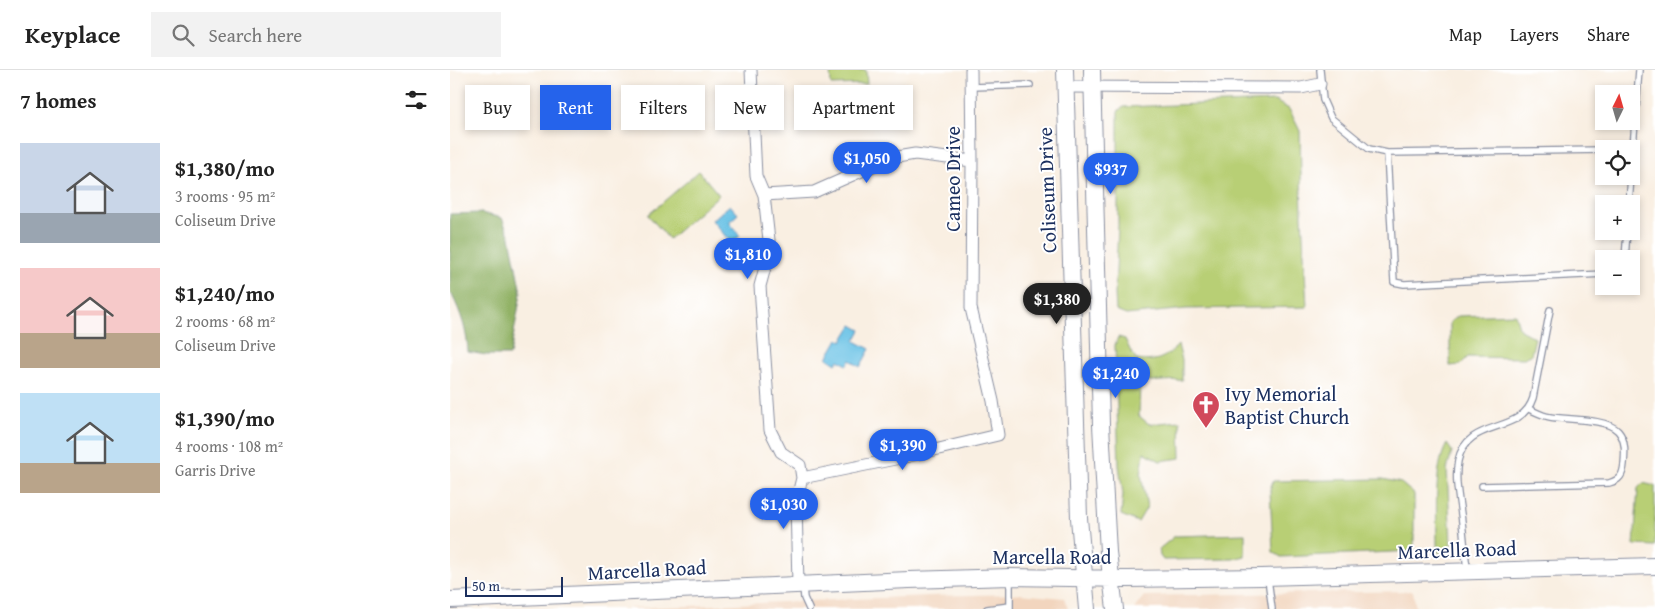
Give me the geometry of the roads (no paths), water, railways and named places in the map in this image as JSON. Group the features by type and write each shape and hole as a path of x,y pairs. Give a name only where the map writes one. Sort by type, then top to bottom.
{"street":[{"path":"751,70 756,176 764,195 770,249 760,286 770,430 782,452 800,466 802,478 796,502 800,585"},
{"name":"Cameo Drive","path":"802,478 905,457 998,435 993,401 971,308 971,70"},
{"name":"Coliseum Drive","path":"1065,70 1077,472 1087,609"},
{"path":"1092,70 1104,493 1114,609"},
{"path":"1065,87 1301,88 1320,84"},
{"path":"764,195 814,192 891,158 915,154 972,161"},
{"name":"Marcella Road","path":"450,600 1010,577 1268,577 1655,566"}],"lane":[{"path":"1320,70 1323,100 1331,118 1369,149 1388,153 1595,150"},
{"path":"1633,140 1639,70"},
{"path":"972,86 1030,85"},
{"path":"1388,153 1394,282 1404,284 1595,274"},
{"path":"1467,571 1458,492 1457,467 1461,452 1476,434 1490,427 1512,422 1529,409 1534,398 1550,310"},
{"path":"1482,486 1609,483 1616,481 1621,476 1624,444 1614,428 1598,422 1548,417 1529,409"},
{"path":"987,609 1010,608 1010,577"},
{"path":"1268,577 1272,609"},
{"path":"800,585 809,609"}],"water":[{"path":"730,205 738,214 729,222 740,236 731,243 712,220"},
{"path":"852,325 861,330 855,341 870,349 860,367 850,360 847,365 839,360 836,364 827,358 838,339 842,341"}],"place":[{"name":"Ivy Memorial Baptist Church","path":"1206,429"}]}
